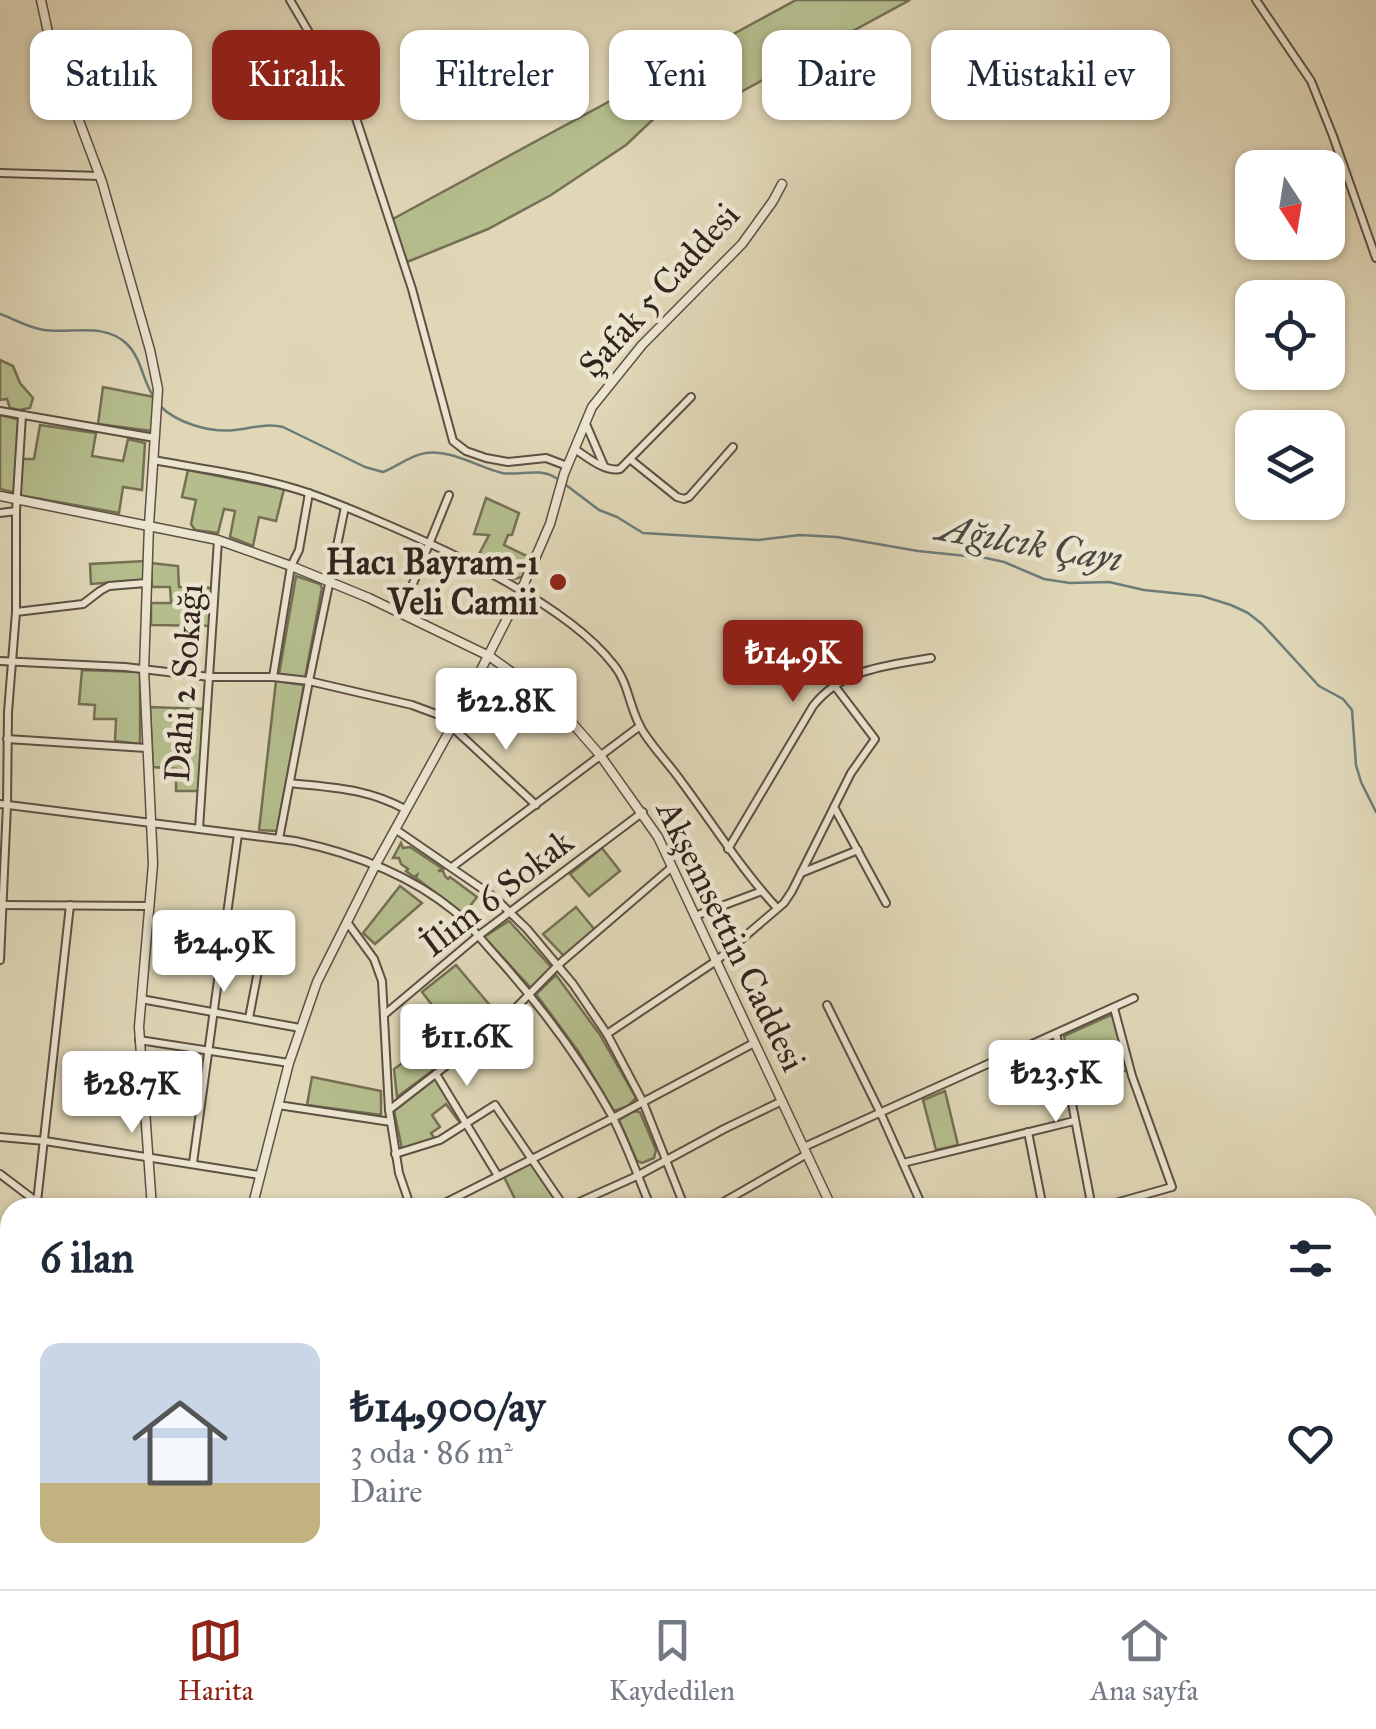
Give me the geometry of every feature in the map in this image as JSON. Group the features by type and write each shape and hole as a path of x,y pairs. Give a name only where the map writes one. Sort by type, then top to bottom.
{"street":[{"path":"41,0 51,46 100,176 153,363 158,394 144,670 153,864 140,1040 152,1198"},
{"path":"290,0 352,106 412,289 453,441 486,458 508,462 546,458 567,466"},
{"path":"1256,0 1311,81 1376,258"},
{"path":"0,173 100,176"},
{"name":"Şafak 5 Caddesi","path":"254,1198 289,1063 322,972 521,592 550,524 585,422 604,390 642,345 742,244 782,184"},
{"path":"575,449 616,470 631,460 690,397"},
{"path":"0,411 155,438"},
{"path":"0,960 22,415"},
{"path":"585,422 604,466"},
{"path":"631,460 684,499 733,446"},
{"path":"154,460 260,480 345,507 429,542 521,592 583,634 612,662 625,682 640,726 728,848 777,908"},
{"path":"273,677 309,493"},
{"path":"400,614 449,495"},
{"name":"Akşemsettin Caddesi","path":"0,496 218,540 330,580 489,656 554,705 600,755 642,812 673,866 827,1198"},
{"path":"280,839 345,507"},
{"path":"0,513 16,511"},
{"name":"Dahi 2 Sokağı","path":"199,830 218,540"},
{"path":"16,612 84,604 110,586 146,583"},
{"path":"728,848 813,706 834,685 864,670 931,658"},
{"path":"0,661 273,677 309,681 412,706 453,724 536,805"},
{"path":"607,1034 716,961 792,890 851,774 875,739 834,685"},
{"path":"452,867 640,726"},
{"path":"7,739 146,748"},
{"path":"290,783 361,791 405,809"},
{"path":"4,804 280,839 337,851 376,864 441,902 462,918 530,994 573,1052 613,1118 647,1198"},
{"path":"834,807 886,903"},
{"name":"İlim 6 Sokak","path":"384,1014 478,936 642,812"},
{"path":"395,829 494,897 558,965 607,1034 644,1102 681,1198"},
{"path":"194,1163 238,834"},
{"path":"801,873 858,850"},
{"path":"389,1110 500,1024 558,965 673,866"},
{"path":"696,916 762,891"},
{"path":"2,905 150,906"},
{"path":"38,1198 70,905"},
{"path":"249,1018 268,919"},
{"path":"346,921 379,968 389,1110 407,1198"},
{"path":"728,1198 805,1151 880,1114 1134,998"},
{"path":"141,999 300,1028"},
{"path":"827,1005 918,1198"},
{"path":"1114,1008 1132,1076 1172,1187 1132,1198"},
{"path":"1056,1034 1093,1198"},
{"path":"140,1040 289,1063"},
{"path":"455,1198 754,1043"},
{"path":"436,1074 498,1176"},
{"path":"588,1198 782,1102"},
{"path":"395,1154 432,1143 495,1105 559,1198"},
{"path":"278,1106 391,1122"},
{"path":"902,1163 1074,1121"},
{"path":"1028,1132 1041,1198"},
{"path":"0,1137 259,1175"},
{"path":"0,1174 32,1198"}],"green space":[{"path":"796,0 910,0 855,30 762,30 762,80 742,91 741,30"},
{"path":"609,102 609,120 652,120 626,145 551,195 488,229 407,262 391,220 575,120 589,120 589,112"},
{"path":"0,360 13,366 20,383 33,398 30,408 10,408 7,399 0,400"},
{"path":"103,387 154,397 152,431 98,424"},
{"path":"0,415 21,420 16,493 0,489"},
{"path":"40,425 96,433 92,456 123,461 128,439 145,443 142,490 123,487 119,513 19,495 21,459 34,459"},
{"path":"188,470 284,489 276,521 259,517 253,546 230,537 235,511 224,509 218,533 195,530 191,524 196,500 182,497"},
{"path":"486,498 519,513 504,545 531,558 522,577 514,579 477,558 489,535 474,534"},
{"path":"145,561 143,580 91,584 90,564"},
{"path":"151,563 178,566 179,587 216,588 214,626 151,625 151,603 171,603 170,587 152,587"},
{"path":"296,576 322,588 305,678 279,674"},
{"path":"82,670 140,672 140,744 115,741 116,719 94,719 95,705 79,704"},
{"path":"276,681 304,685 277,831 259,830"},
{"path":"150,707 204,709 200,791 176,791 176,769 153,767"},
{"path":"401,843 403,848 410,847 443,869 438,871 477,897 464,914 417,875 406,871 399,858 393,858"},
{"path":"602,848 620,871 589,896 570,874"},
{"path":"400,886 422,903 375,944 363,933"},
{"path":"576,907 595,930 564,956 543,934"},
{"path":"509,921 552,968 531,988 484,937"},
{"path":"456,965 499,1016 397,1097 394,1069 443,1034 438,1025 442,1018 422,992"},
{"path":"556,975 600,1035 636,1098 628,1106 614,1111 578,1051 536,994"},
{"path":"1113,1014 1128,1070 1107,1076 1100,1052 1070,1061 1064,1036"},
{"path":"312,1077 381,1091 381,1115 307,1105"},
{"path":"436,1078 464,1121 460,1123 446,1104 432,1115 440,1127 431,1133 435,1139 402,1149 394,1111"},
{"path":"945,1091 958,1145 936,1150 923,1100"},
{"path":"634,1111 640,1112 656,1150 654,1158 642,1163 637,1161 619,1120"},
{"path":"532,1163 554,1198 514,1198 504,1177"}],"waterway":[{"name":"Ağılcık Çayı","path":"0,314 38,329 98,331 118,337 136,357 155,399"},
{"name":"Ağılcık Çayı","path":"160,406 185,422 205,428 225,431 283,427 383,472 414,456 435,452 502,473 536,472 556,478"},
{"name":"Ağılcık Çayı","path":"566,485 599,510 643,533 758,540 800,535 837,537 986,558 1044,579 1109,582 1202,596 1231,605 1262,624 1319,686 1343,699 1352,710 1356,765 1376,812"}],"place":[{"name":"Hacı Bayram-ı Veli Camii","path":"558,582"}]}
